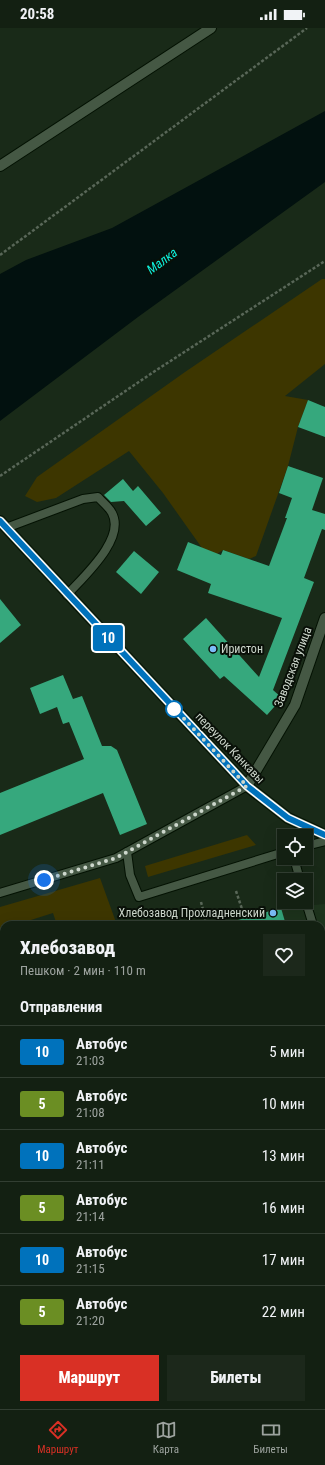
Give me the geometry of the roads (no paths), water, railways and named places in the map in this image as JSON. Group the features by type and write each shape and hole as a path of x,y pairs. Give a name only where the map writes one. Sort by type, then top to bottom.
{"street":[{"path":"0,166 210,28"},
{"name":"переулок Канкавы","path":"3,524 67,595 247,786 288,818 325,835"},
{"name":"Заводская улица","path":"247,786 294,705 325,618"}],"lane":[{"path":"3,524 83,499 98,497 112,513 115,526 112,540 67,595"},
{"path":"0,893 116,858 247,786"},
{"path":"313,844 325,841"},
{"path":"127,852 130,875 139,897 277,854"},
{"path":"308,909 312,921"}],"water":[{"name":"Малка","path":"325,111 325,182 138,317 0,421 0,274 26,260 112,228"}],"place":[{"name":"Иристон","path":"213,649"},
{"name":"Хлебозавод Прохладненский","path":"273,913"}]}
